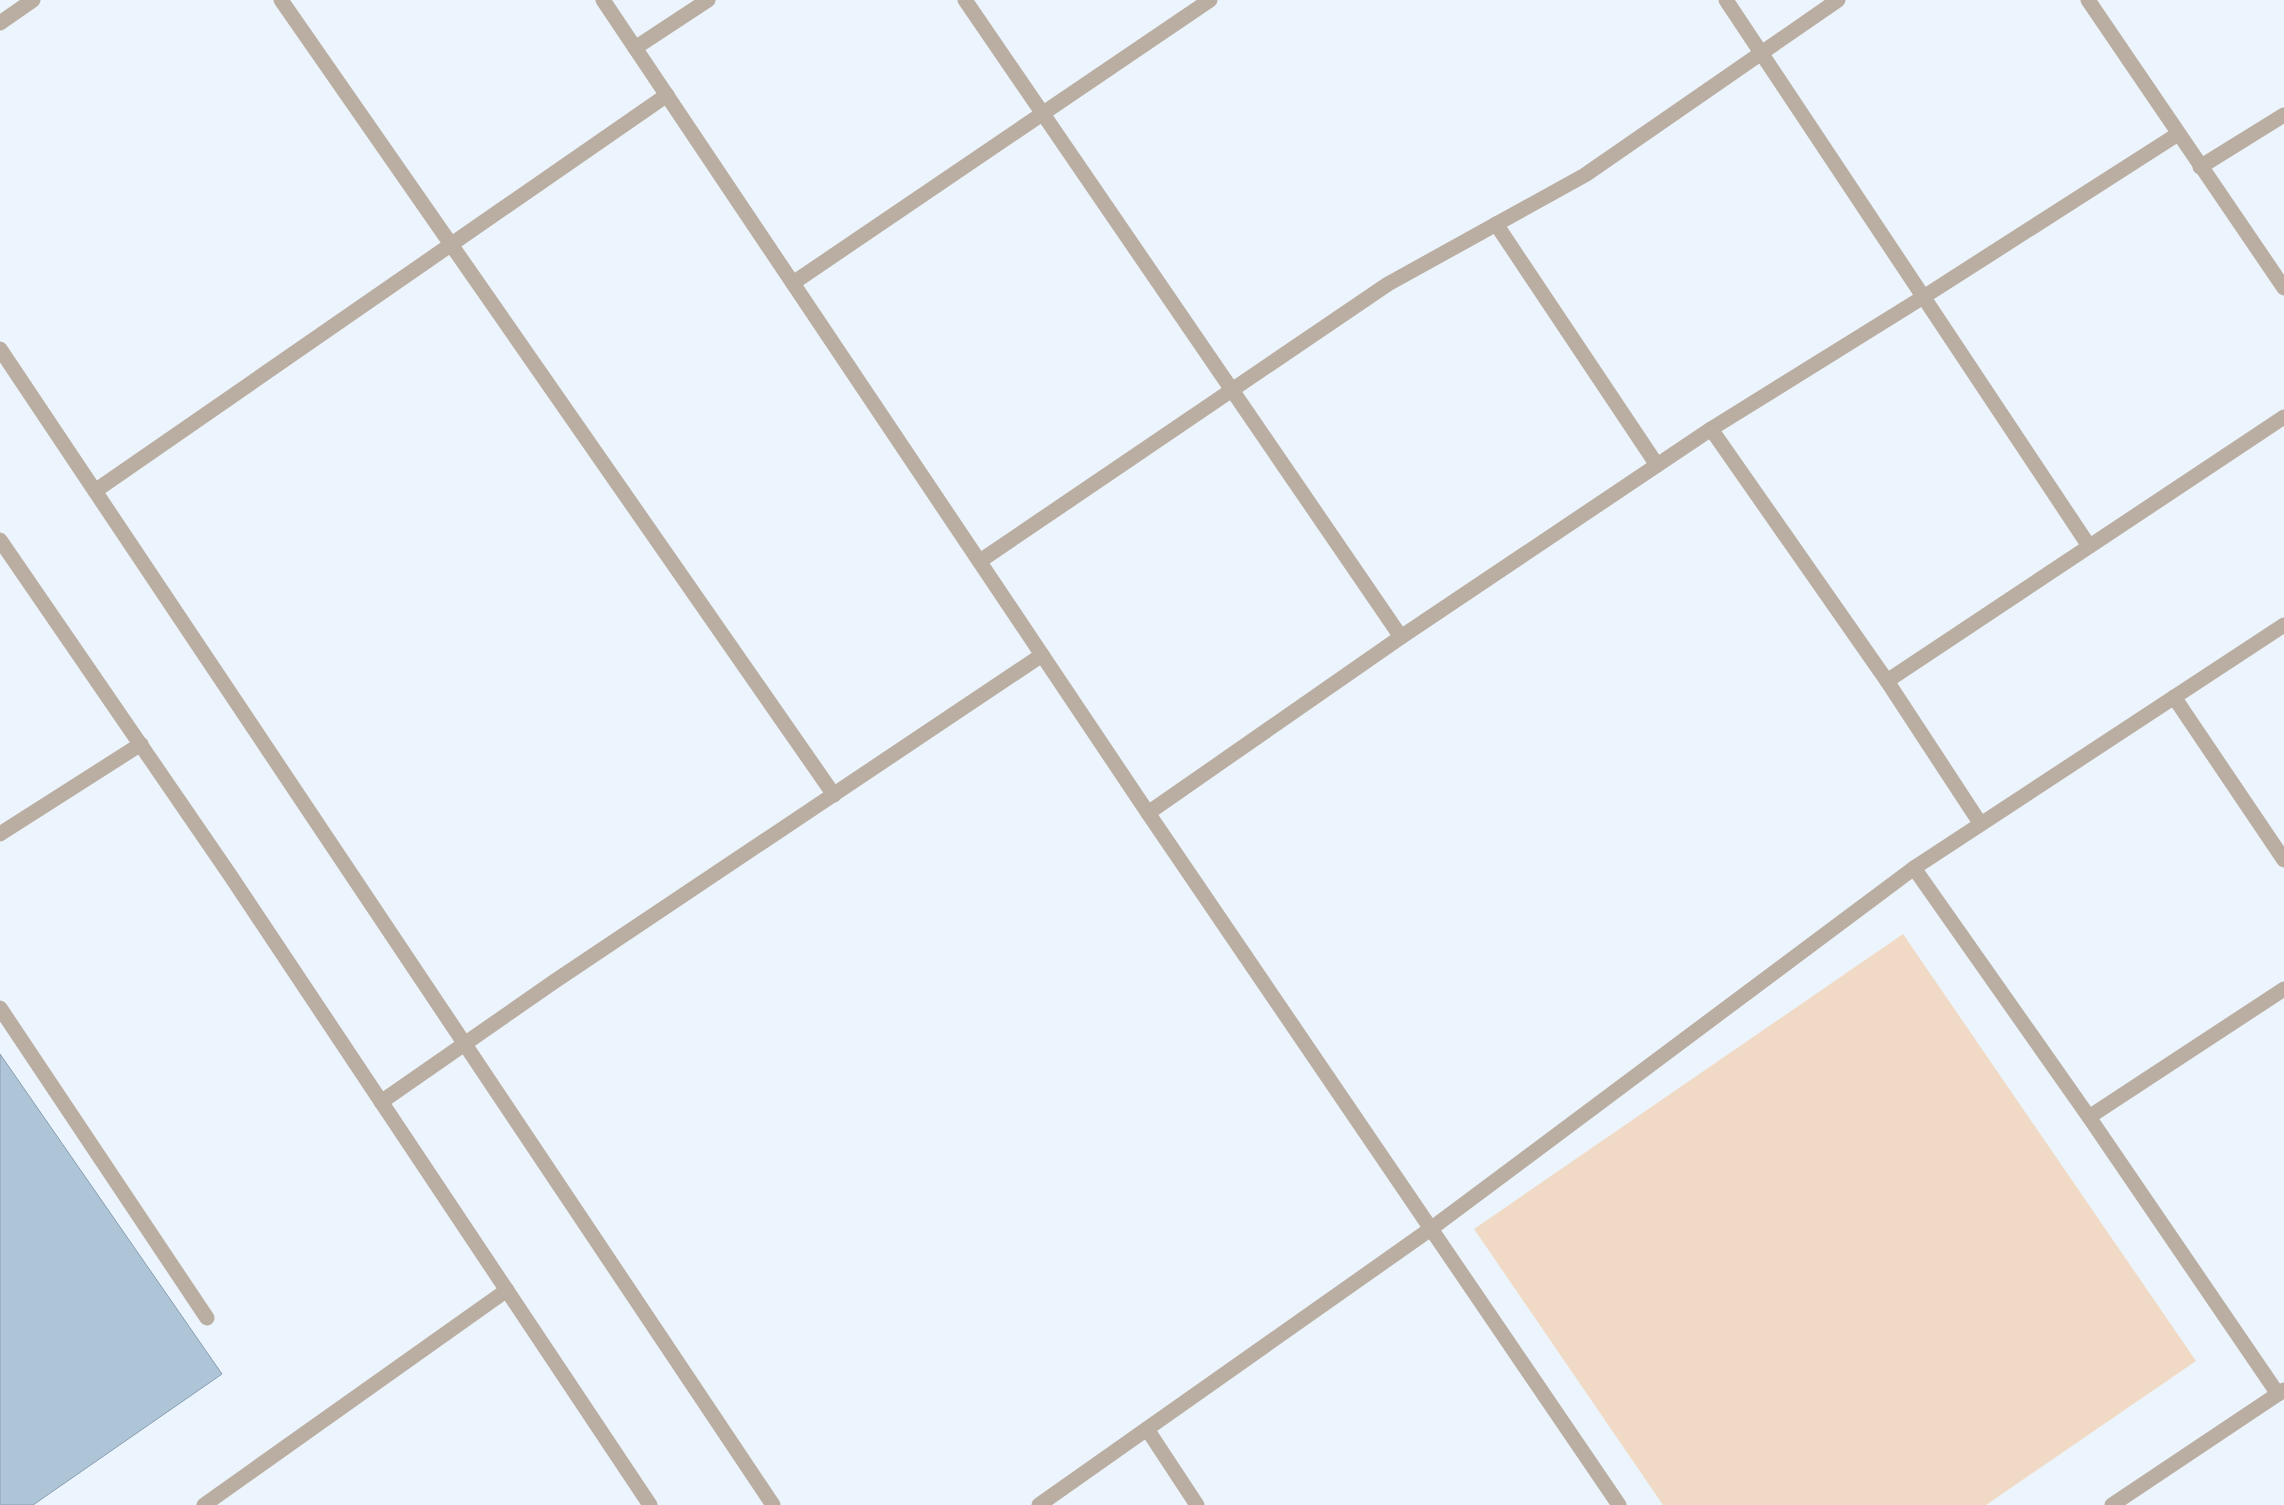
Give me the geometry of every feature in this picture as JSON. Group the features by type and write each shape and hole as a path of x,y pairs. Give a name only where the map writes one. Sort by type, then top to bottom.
{"street":[{"path":"0,23 33,0"},
{"path":"280,0 834,795"},
{"path":"603,0 1148,813 1619,1505"},
{"path":"635,48 708,0"},
{"path":"965,0 1230,391 1401,637"},
{"path":"792,283 1210,0"},
{"path":"1726,0 1925,296 2089,546"},
{"path":"980,561 1388,284 1585,175 1838,0"},
{"path":"2088,0 2284,288"},
{"path":"95,492 667,95"},
{"path":"2200,167 2284,115"},
{"path":"1148,813 1401,637 1711,429 1925,296 2178,134"},
{"path":"1496,224 1657,465"},
{"path":"0,349 773,1505"},
{"path":"1887,681 2284,417"},
{"path":"1711,429 1887,681 1980,823"},
{"path":"0,540 140,744 650,1505"},
{"path":"1040,1505 1432,1228 1914,868 2284,625"},
{"path":"381,1102 555,981 1042,655"},
{"path":"2174,696 2284,860"},
{"path":"0,834 140,744"},
{"path":"1914,868 2281,1392 2112,1505"},
{"path":"2088,1117 2284,988"},
{"path":"0,1008 207,1318"},
{"path":"204,1505 507,1290"},
{"path":"1147,1429 1197,1505"}],"shaded area":[{"path":"1903,934 2196,1361 1986,1505 1663,1505 1474,1229"}],"building":[{"path":"0,1054 222,1374 33,1505 0,1505"}]}
